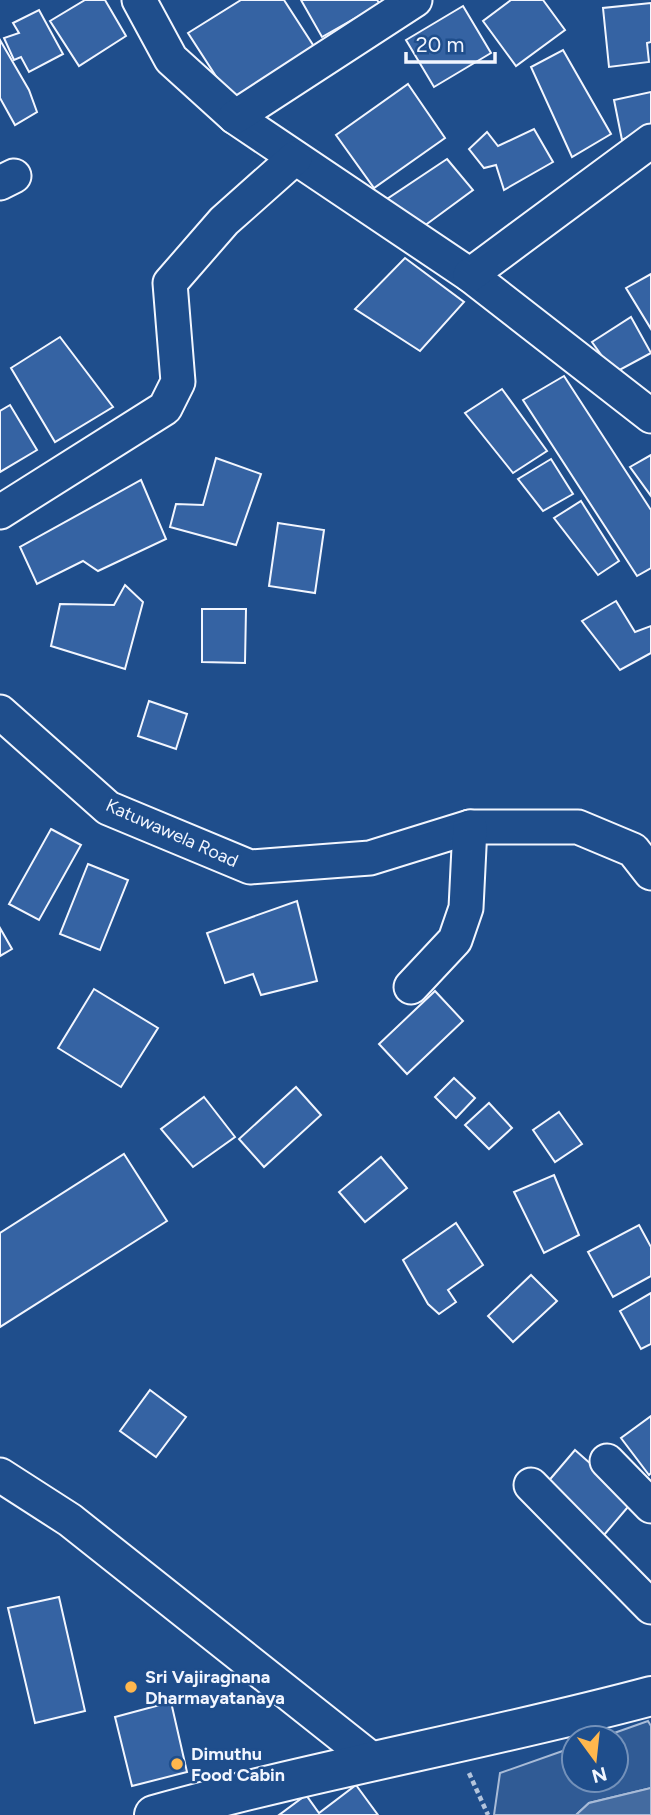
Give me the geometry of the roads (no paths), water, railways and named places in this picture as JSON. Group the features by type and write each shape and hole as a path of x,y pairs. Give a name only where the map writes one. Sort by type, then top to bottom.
{"main road":[{"path":"154,1815 224,1806 375,1762 651,1696"}],"street":[{"path":"139,0 172,59 235,117 470,275 651,416"},
{"path":"235,117 415,0"},
{"path":"470,275 651,141"},
{"path":"0,512 165,408 178,382 170,283 224,221 295,158"},
{"name":"Katuwawela Road","path":"0,712 108,808 250,867 370,859 471,827 578,827 633,850 651,873"},
{"path":"411,987 455,940 463,919 471,827"},
{"path":"607,1461 651,1506"},
{"path":"0,1475 70,1520 375,1762"},
{"path":"531,1485 651,1607"}],"place":[{"name":"Sri Vajiragnana Dharmayatanaya","path":"131,1687"},
{"name":"Dimuthu Food Cabin","path":"177,1764"}]}
